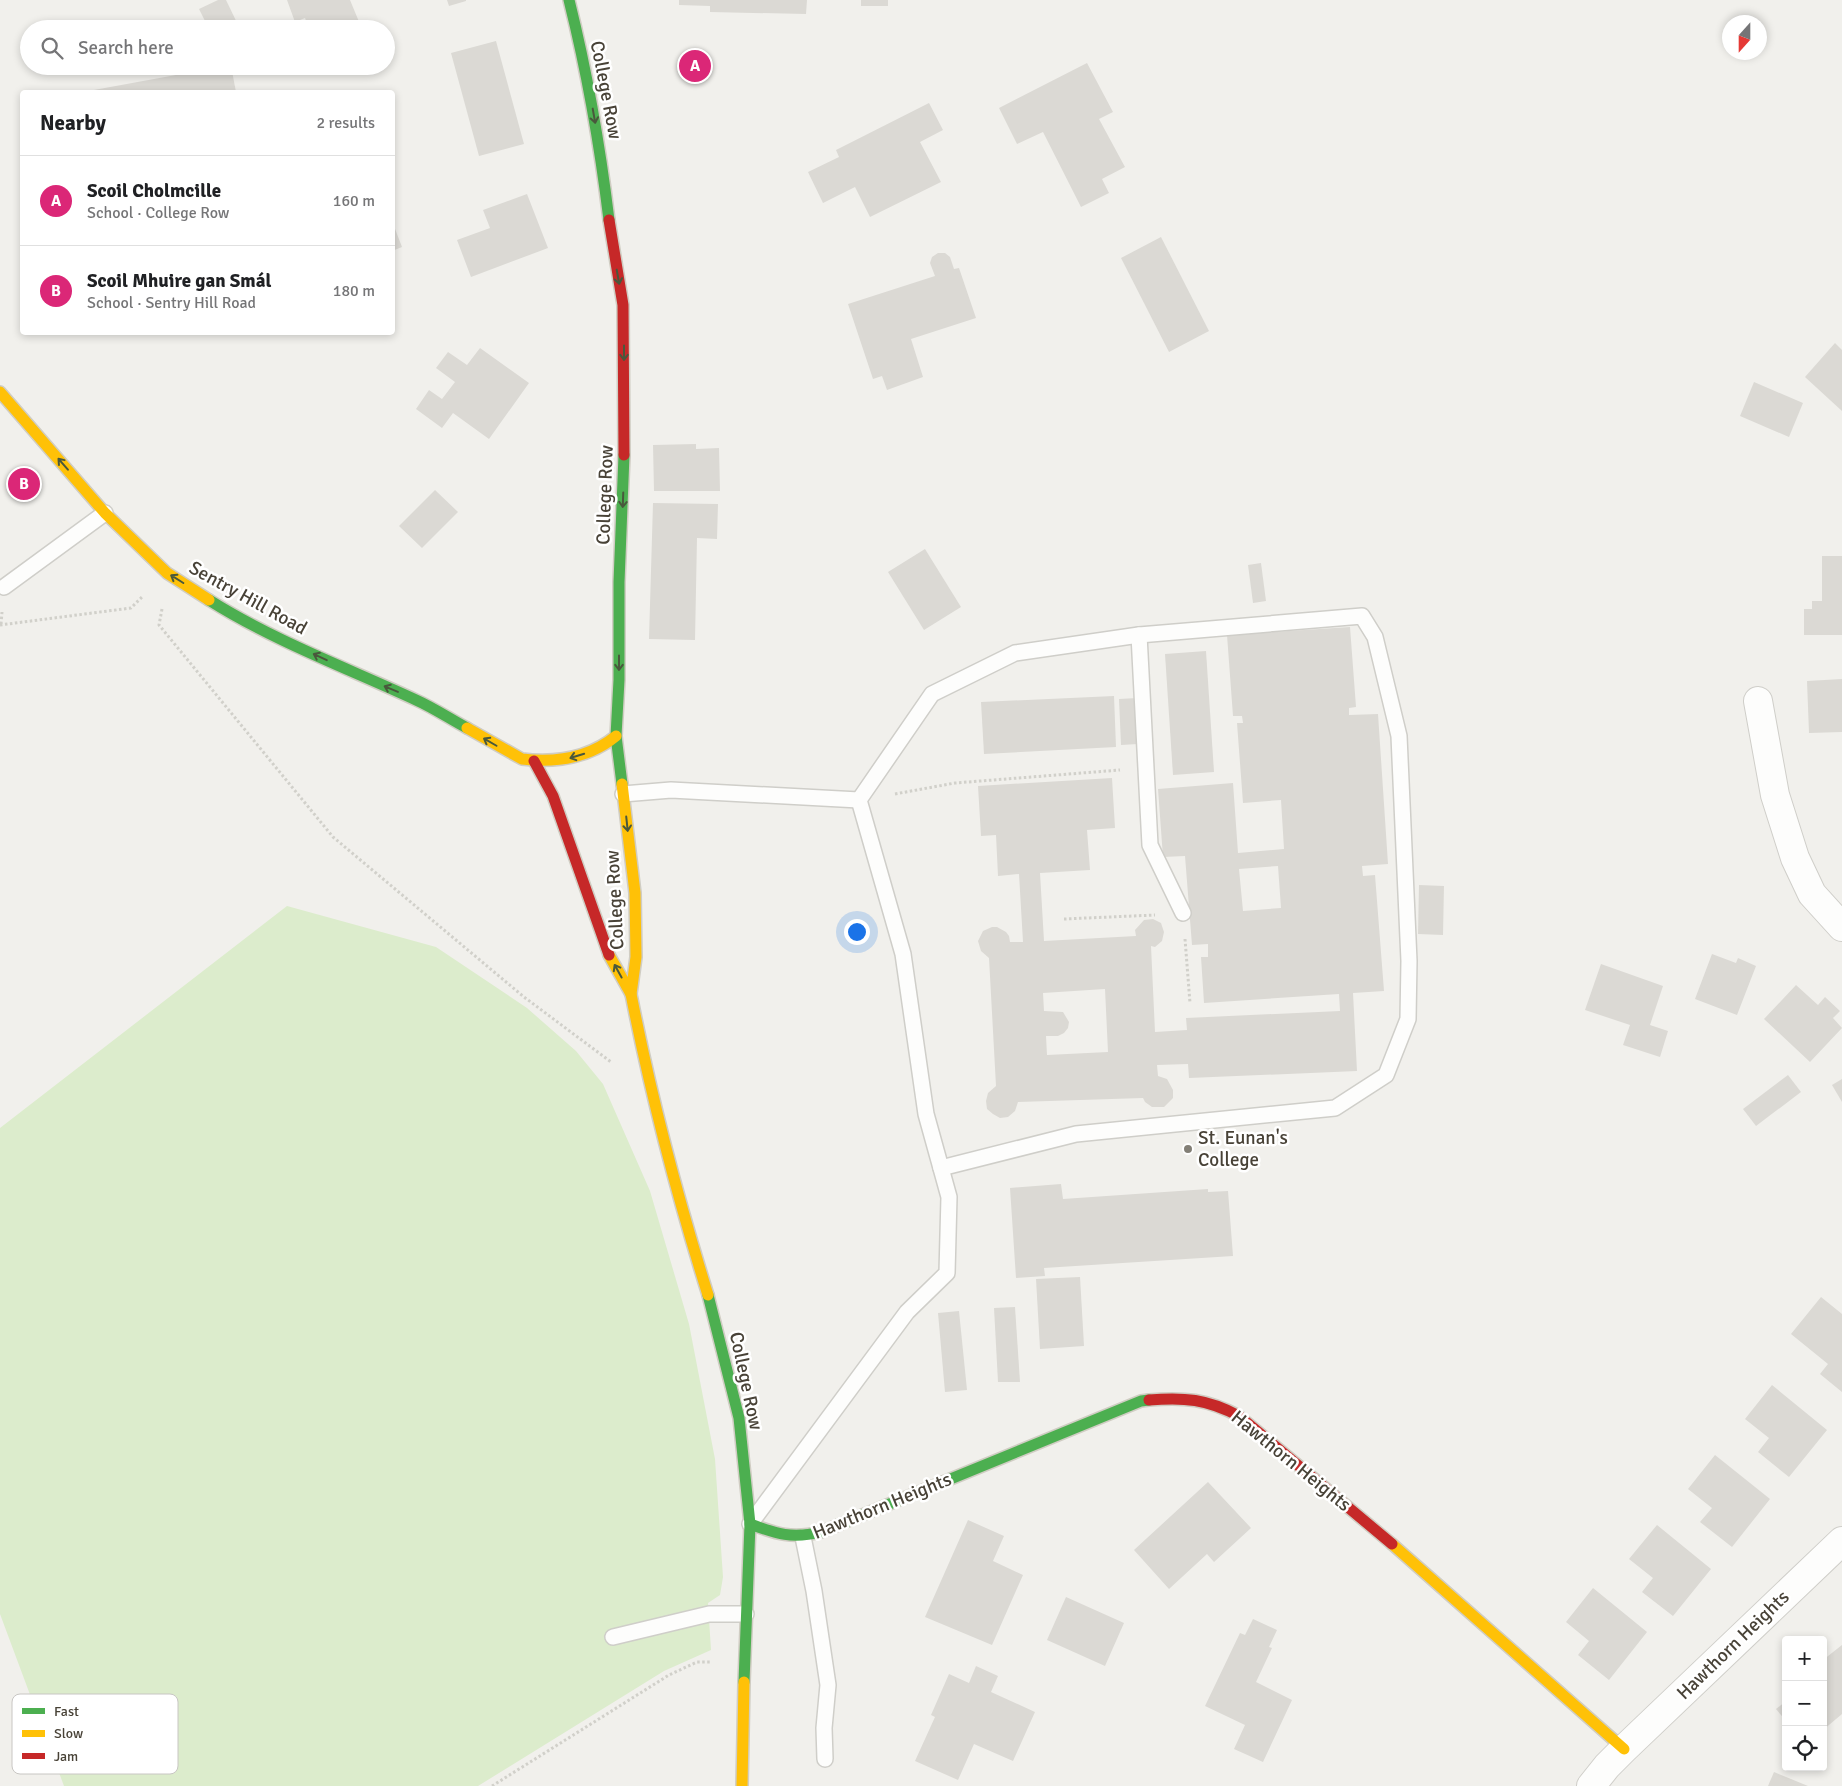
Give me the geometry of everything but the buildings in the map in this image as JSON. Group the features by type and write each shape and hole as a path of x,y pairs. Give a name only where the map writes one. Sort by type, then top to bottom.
{"street":[{"name":"College Row","path":"569,0 584,59 623,304 624,452 616,736 634,893 636,957 631,994"},
{"name":"Sentry Hill Road","path":"0,392 104,513 167,573 219,606 274,635 364,678 418,701 507,752 522,759 534,761"},
{"path":"1758,702 1775,795 1795,858 1812,894 1842,927"},
{"path":"534,761 572,758 601,748 616,736"},
{"name":"College Row","path":"534,761 553,796 608,952 631,994 648,1079 688,1232 708,1295 739,1418 750,1524 742,1725 742,1786"},
{"name":"Hawthorn Heights","path":"750,1524 787,1537 803,1537 821,1532 1141,1401 1195,1398 1213,1402 1239,1416 1388,1541 1624,1749"},
{"name":"Hawthorn Heights","path":"1591,1786 1624,1749 1842,1541"}],"lane":[{"path":"4,587 104,513"},
{"path":"859,800 932,694 1015,653 1139,635 1362,616 1374,637 1398,736 1408,961 1408,1019 1386,1075 1335,1108 1076,1134 941,1168"},
{"path":"1139,635 1150,845 1183,913"},
{"path":"624,794 671,790 859,800"},
{"path":"750,1524 907,1312 947,1273 949,1197 926,1114 903,954 859,800"},
{"path":"803,1537 814,1591 828,1685 824,1728 825,1759"},
{"path":"614,1637 709,1614 746,1614"}],"path":[{"path":"0,625 131,608 167,573"},
{"path":"167,573 159,625 333,838 524,997 610,1062 648,1079"},
{"path":"859,800 955,782 1146,768"},
{"path":"1064,919 1183,913 1190,1003"},
{"path":"492,1786 669,1675 697,1662 710,1662"}],"green space":[{"path":"287,906 436,947 527,1008 576,1051 603,1084 650,1191 689,1324 715,1459 723,1577 720,1595 708,1603 711,1650 664,1671 478,1786 64,1786 60,1774 178,1774 178,1694 30,1694 0,1614 0,1128"}],"traffic: fast":[{"path":"569,0 582,54 609,220"},
{"path":"622,784 616,736 624,455"},
{"path":"209,600 259,628 423,703 467,728"},
{"path":"708,1295 739,1418 750,1524 744,1682"},
{"path":"750,1524 793,1535 821,1532 1141,1401 1149,1400"}],"traffic: slow":[{"path":"0,392 105,513 167,573 209,600"},
{"path":"467,728 522,759 535,760 560,759 583,754 616,736"},
{"path":"609,955 631,994 636,957 635,893 622,784"},
{"path":"631,994 665,1146 708,1295"},
{"path":"1392,1544 1624,1749"},
{"path":"742,1786 744,1682"}],"traffic: jam":[{"path":"609,220 623,305 624,455"},
{"path":"534,761 553,796 609,955"},
{"path":"1149,1400 1195,1400 1216,1406 1239,1416 1392,1544"}],"place":[{"name":"Scoil Cholmcille","path":"695,66"},
{"name":"Scoil Mhuire gan Smál","path":"24,484"},
{"name":"St. Eunan's College","path":"1188,1149"}]}
